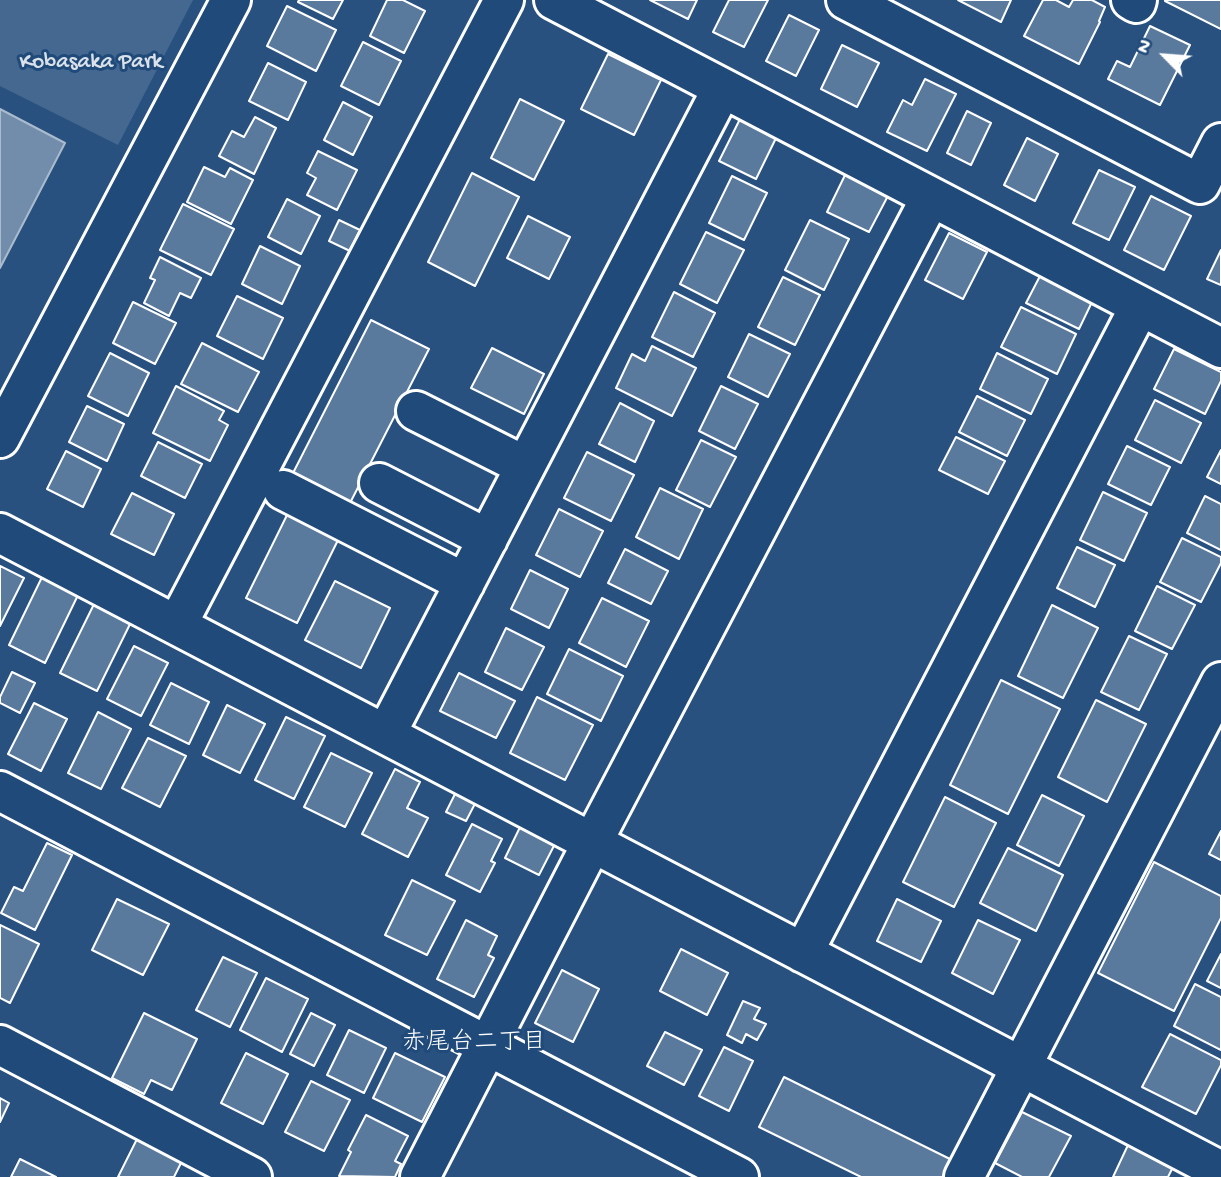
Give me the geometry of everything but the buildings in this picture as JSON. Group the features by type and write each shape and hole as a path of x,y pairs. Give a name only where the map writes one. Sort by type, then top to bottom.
{"street":[{"path":"0,438 231,0"},
{"path":"177,625 503,0"},
{"path":"554,0 1221,348"},
{"path":"846,0 1210,189 1221,144"},
{"path":"1131,0 1136,3 1137,0"},
{"path":"386,734 722,89"},
{"path":"420,1177 931,197"},
{"path":"803,953 1140,306"},
{"path":"416,411 525,466"},
{"path":"379,483 488,539"},
{"path":"283,490 465,583"},
{"path":"0,533 1221,1171"},
{"path":"964,1177 1221,682"},
{"path":"0,791 739,1177"},
{"path":"0,1045 252,1177"}],"green space":[{"name":"Kobasaka Park","path":"0,0 193,0 118,145 0,86"}],"shaded area":[{"path":"0,109 65,143 0,268"}],"district":[{"name":"赤尾台二丁目","path":"474,1044"}]}
